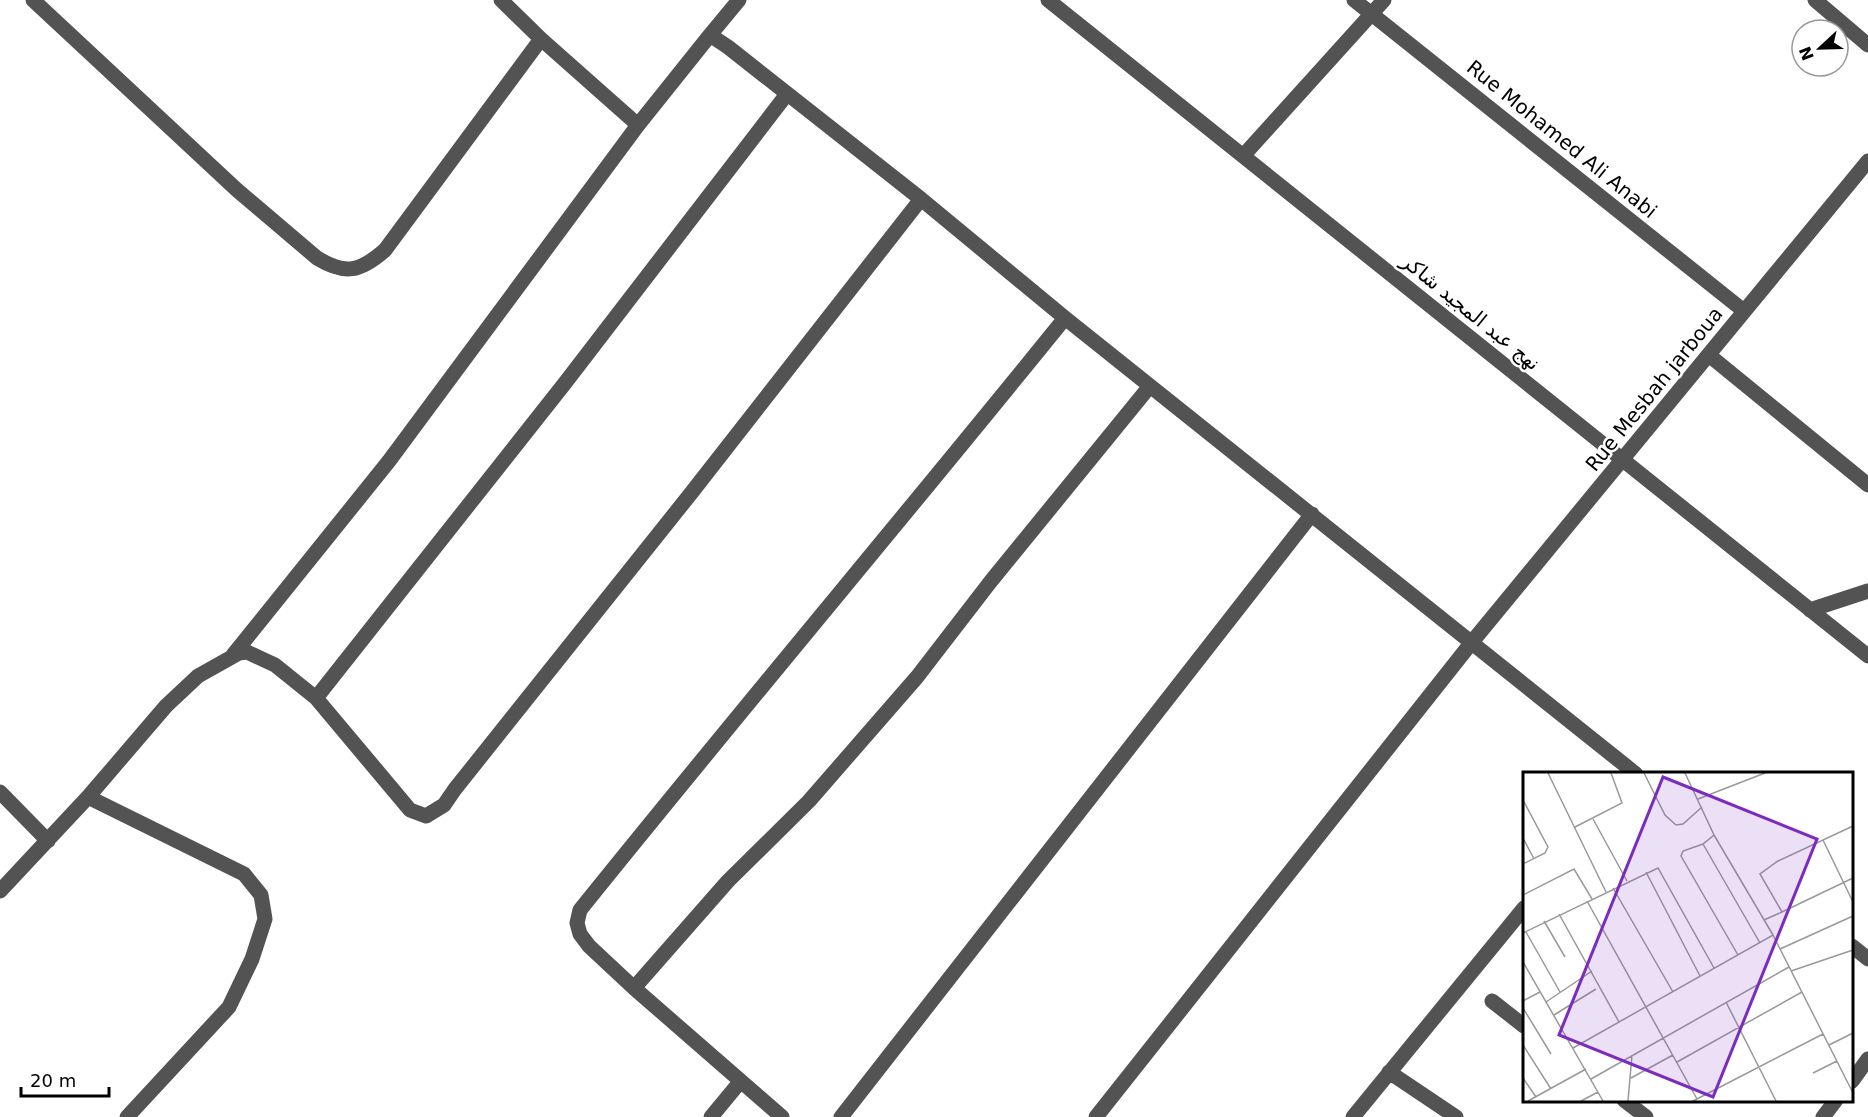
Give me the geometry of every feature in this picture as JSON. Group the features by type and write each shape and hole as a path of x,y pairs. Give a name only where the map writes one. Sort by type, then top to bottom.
{"street":[{"path":"33,0 237,190 317,258 331,267 345,270 374,260 385,250 541,39"},
{"path":"501,0 541,39 638,125"},
{"name":"نهج عبد المجيد شاكر","path":"1048,0 1868,656"},
{"name":"Rue Mohamed Ali Anabi","path":"1354,0 1744,311"},
{"path":"1243,156 1384,0"},
{"path":"1815,0 1868,45"},
{"path":"233,656 389,461 638,125 735,5"},
{"path":"710,35 921,199 1065,318 1634,772"},
{"path":"316,698 558,392 787,94"},
{"name":"Rue Mesbah jarboua","path":"1096,1117 1472,642 1868,162"},
{"path":"0,891 88,797 166,706 198,676 233,656 247,652 275,665 316,698 410,810 426,816 444,805 921,199"},
{"path":"782,1117 590,946 580,934 577,923 580,910 1065,318"},
{"path":"1710,356 1868,485"},
{"path":"634,987 728,881 809,801 917,677 998,572 1150,386"},
{"path":"842,1117 1312,514"},
{"path":"1810,610 1868,591"},
{"path":"0,792 48,841"},
{"path":"88,797 244,874 261,895 265,919 252,959 229,1007 127,1117"},
{"path":"1353,1117 1523,909"},
{"path":"1853,948 1868,959"},
{"path":"1492,1001 1523,1025"},
{"path":"1853,1078 1868,1059"},
{"path":"1389,1072 1456,1117"},
{"path":"711,1117 740,1082"},
{"path":"1625,1102 1646,1117"},
{"path":"1823,1117 1835,1102"}]}
